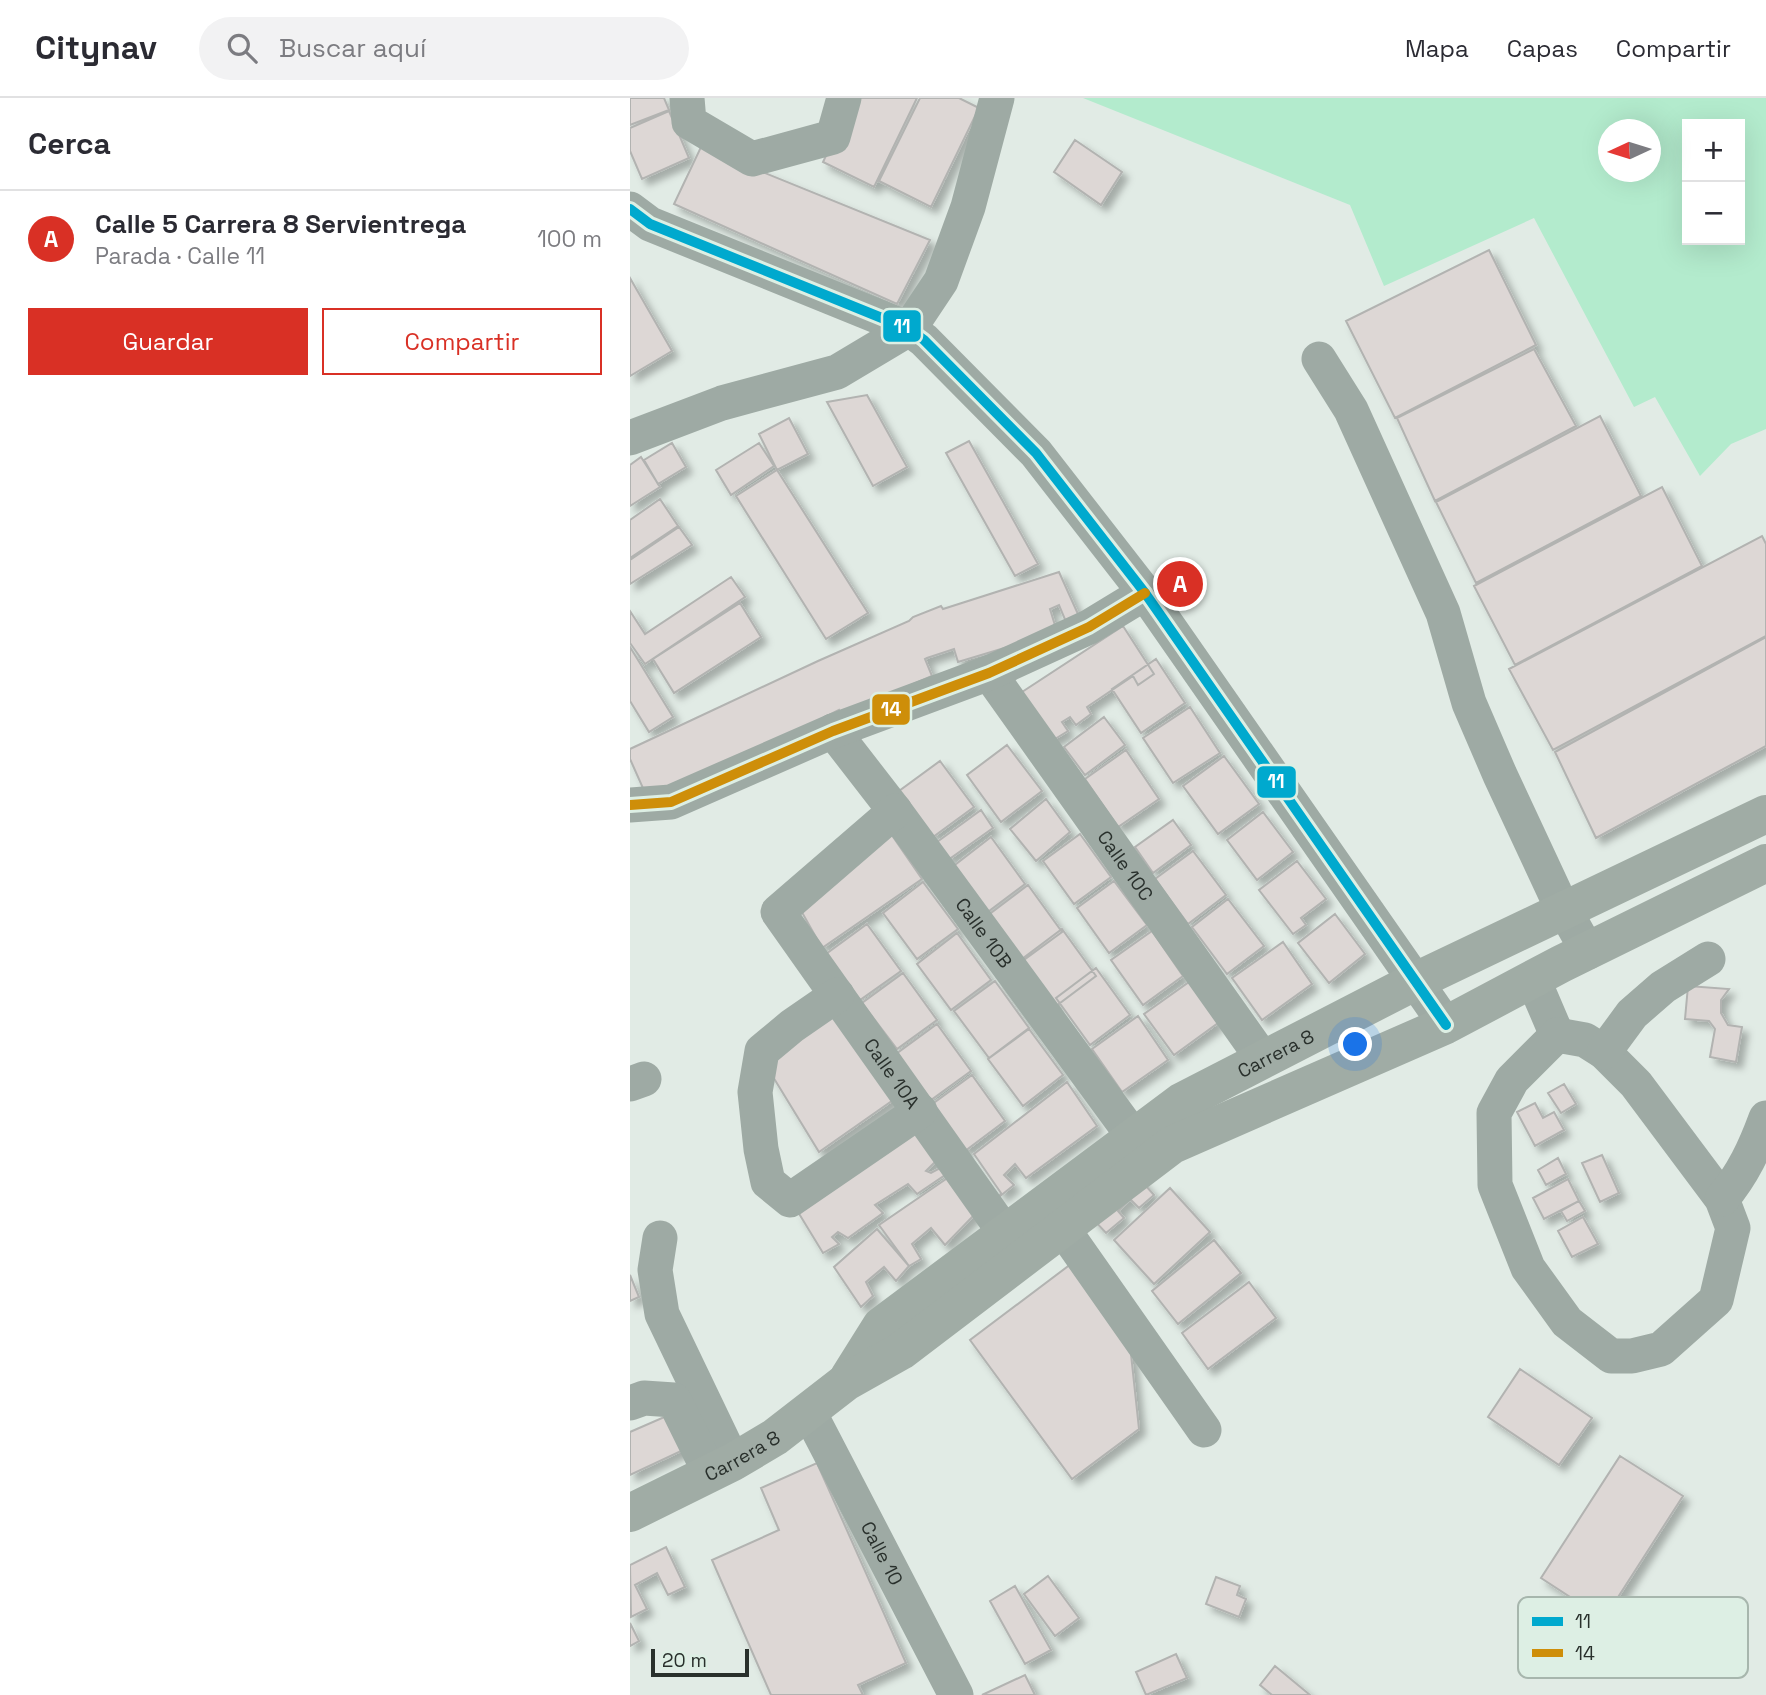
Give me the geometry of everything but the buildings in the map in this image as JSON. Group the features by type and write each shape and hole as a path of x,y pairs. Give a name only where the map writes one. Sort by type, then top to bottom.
{"main road":[{"name":"Carrera 8","path":"846,1382 881,1326 1181,1102 1416,981 1766,814"},
{"name":"Carrera 8","path":"630,1513 721,1468 775,1437 846,1382 901,1351 1172,1145 1446,1025 1766,863"}],"street":[{"path":"687,98 689,122 752,159 833,137 844,98"},
{"path":"630,438 722,403 837,372 909,329 941,281 968,207 997,98"},
{"path":"630,209 650,224 909,329 924,340 1036,453 1145,593 1446,1025"},
{"path":"1319,359 1351,410 1443,613 1469,703 1500,775 1587,952"},
{"path":"630,806 671,802 833,731 989,673 1089,627 1145,593"},
{"name":"Calle 10C","path":"989,673 1263,1059"},
{"name":"Calle 10B","path":"833,731 895,811 1133,1136"},
{"name":"Calle 10A","path":"895,811 778,912 1005,1233"},
{"path":"1604,1052 1632,1014 1663,987 1708,959"},
{"path":"1533,979 1557,1035"},
{"path":"837,995 762,1051 755,1092 761,1149 768,1182 790,1200 920,1111"},
{"path":"1557,1035 1585,1040 1604,1052 1636,1084 1722,1199 1733,1228 1716,1300 1661,1349 1632,1356 1611,1356 1567,1322 1528,1268 1494,1185 1494,1113 1512,1080 1557,1035"},
{"path":"1722,1199 1754,1153 1766,1118"},
{"path":"1063,1229 1204,1430"},
{"path":"660,1238 655,1270 663,1314 721,1468"},
{"path":"630,1403 644,1398 674,1399 721,1468"},
{"name":"Calle 10","path":"809,1412 956,1695"}],"green space":[{"path":"1083,98 1766,98 1766,429 1731,444 1700,476 1655,397 1634,407 1534,218 1384,286 1350,205"}],"transit line":[{"name":"11","path":"630,209 650,224 909,329 924,340 1036,453 1145,593 1446,1025"},
{"name":"14","path":"630,805 671,802 833,731 989,673 1089,627 1145,593"}],"place":[{"name":"Calle 5 Carrera 8 Servientrega","path":"1180,584"}]}
